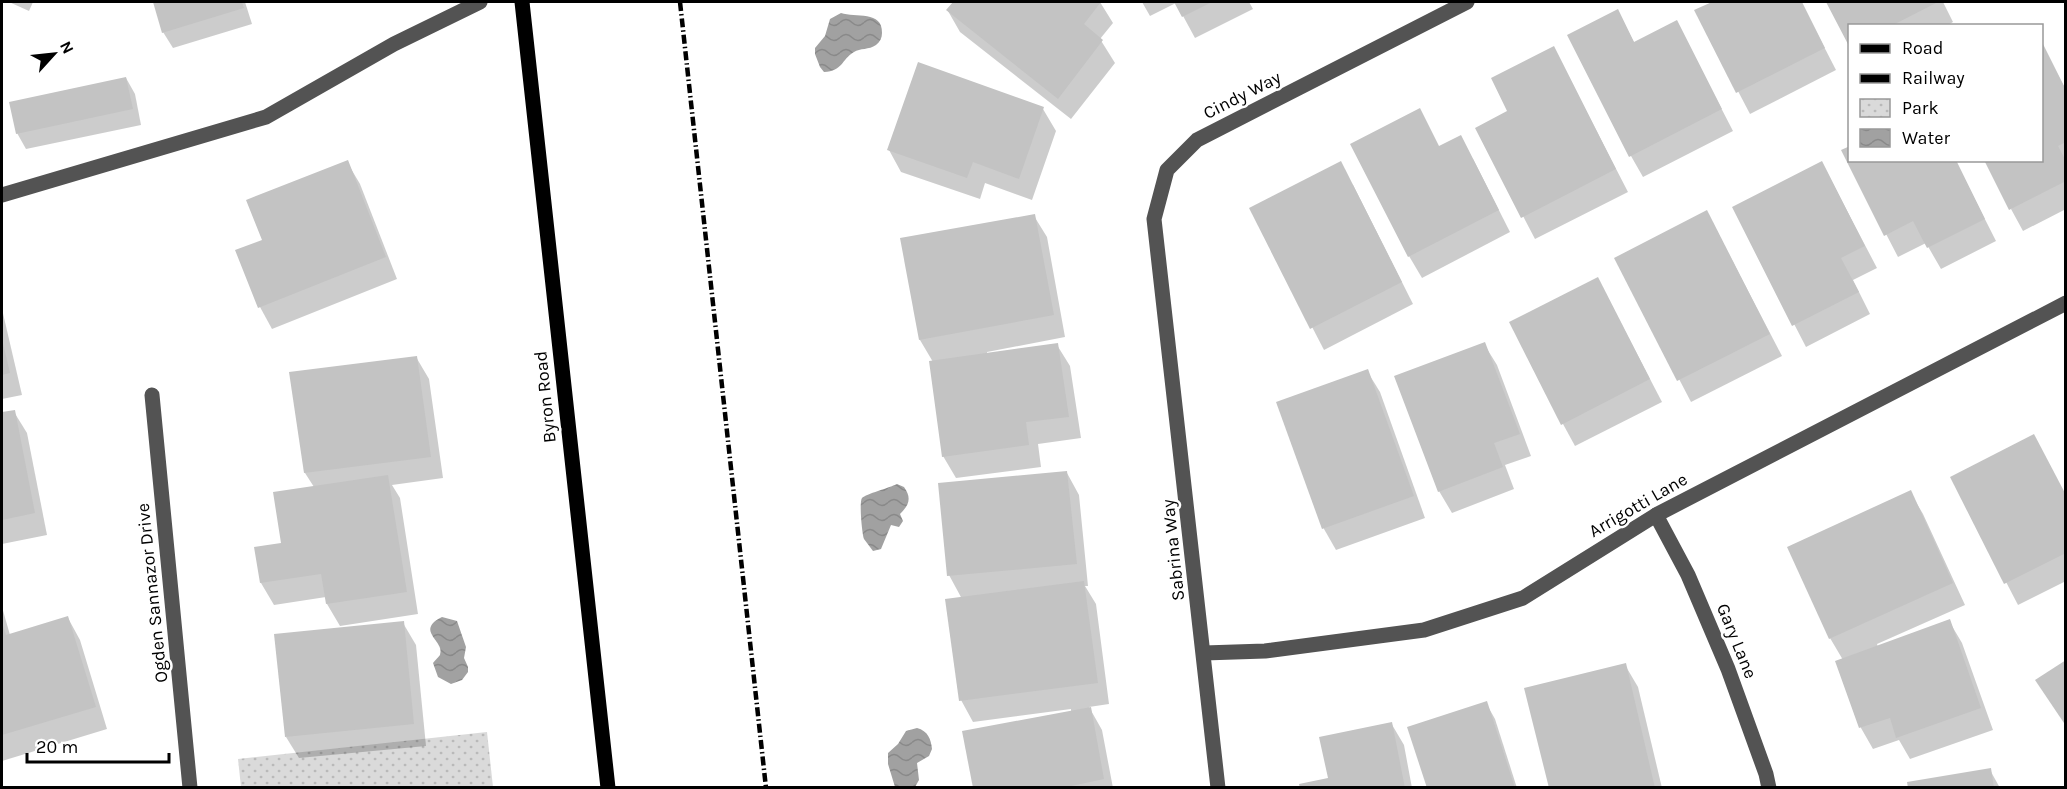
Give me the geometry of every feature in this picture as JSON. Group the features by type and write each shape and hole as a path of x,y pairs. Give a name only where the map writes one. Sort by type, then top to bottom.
{"main road":[{"name":"Byron Road","path":"522,2 608,788"}],"street":[{"path":"2,195 266,117 394,44 480,2"},
{"name":"Cindy Way","path":"1165,309 1155,219 1167,170 1197,140 1467,2"},
{"name":"Arrigotti Lane","path":"1204,653 1265,651 1424,630 1523,598 1656,515 2066,303"},
{"name":"Sabrina Way","path":"1165,309 1218,788"},
{"name":"Ogden Sannazor Drive","path":"152,395 190,788"},
{"name":"Gary Lane","path":"1656,515 1688,575 1728,669 1769,788"}],"green space":[{"path":"487,732 493,787 241,787 238,759"}],"water":[{"path":"841,13 867,16 878,21 881,26 881,38 879,43 873,47 854,52 835,70 824,72 815,54 815,48 825,36 830,19"},
{"path":"897,484 904,487 909,498 906,508 900,514 903,521 899,527 891,525 881,549 873,551 863,536 862,498"},
{"path":"442,617 457,621 466,647 464,658 468,672 462,680 451,684 438,677 433,663 441,650 431,627"},
{"path":"917,728 928,736 932,749 929,756 917,763 919,780 915,787 895,787 888,764 888,753 898,744 906,731"}],"building":[{"path":"153,2 242,2 244,8 162,33"},
{"path":"953,2 1101,2 1084,24 1103,40 1058,99 946,10"},
{"path":"1174,2 1212,2 1182,17"},
{"path":"1712,2 1802,2 1825,48 1736,93 1694,10"},
{"path":"1826,2 1938,2 1895,24 1848,24 1848,44"},
{"path":"1618,9 1634,42 1677,20 1722,109 1629,157 1567,35"},
{"path":"2043,44 2066,90 2066,142 2058,146 2066,161 2066,181 2009,210 1985,162 2043,162"},
{"path":"1554,46 1616,169 1521,218 1475,128 1507,111 1491,78"},
{"path":"918,62 1044,107 1019,179 973,162 967,178 887,150"},
{"path":"126,77 133,109 16,134 9,102"},
{"path":"1420,108 1439,146 1461,135 1499,210 1408,257 1350,144"},
{"path":"1848,147 1848,162 1957,162 1985,219 1927,248 1913,221 1884,236 1841,150"},
{"path":"348,160 386,257 258,308 235,250 262,240 246,200"},
{"path":"1341,161 1402,282 1310,329 1249,208"},
{"path":"1822,161 1865,246 1841,258 1859,292 1792,326 1732,207"},
{"path":"1707,210 1770,334 1677,381 1614,258"},
{"path":"1035,214 1054,315 919,340 900,238"},
{"path":"1598,277 1650,379 1561,425 1509,322"},
{"path":"2,339 10,373 2,375"},
{"path":"1485,342 1520,434 1494,443 1503,467 1438,492 1394,376"},
{"path":"1058,343 1069,417 1026,422 1029,445 942,457 929,361"},
{"path":"417,356 431,457 304,473 289,372"},
{"path":"1368,369 1414,496 1322,529 1276,402"},
{"path":"15,410 35,513 2,520 2,412"},
{"path":"2034,434 2066,495 2066,553 2004,584 1950,477"},
{"path":"1067,471 1077,564 947,576 938,483"},
{"path":"388,475 407,592 326,604 321,574 260,583 254,547 281,543 273,492"},
{"path":"1911,490 1953,583 1829,639 1787,547"},
{"path":"1084,581 1098,683 959,701 945,599"},
{"path":"68,616 96,707 2,735 2,623 6,635"},
{"path":"1950,619 1981,708 1896,738 1890,718 1859,728 1835,661"},
{"path":"404,621 414,724 285,737 274,634"},
{"path":"2066,660 2066,726 2035,680"},
{"path":"1626,663 1655,788 1549,788 1524,688"},
{"path":"1487,701 1515,788 1427,788 1407,727"},
{"path":"1091,707 1104,779 1062,788 973,788 962,731"},
{"path":"1392,722 1405,788 1300,788 1299,784 1328,778 1319,737"},
{"path":"1991,768 1994,788 1908,788 1907,782"}],"railway":[{"path":"680,2 766,788"}]}
